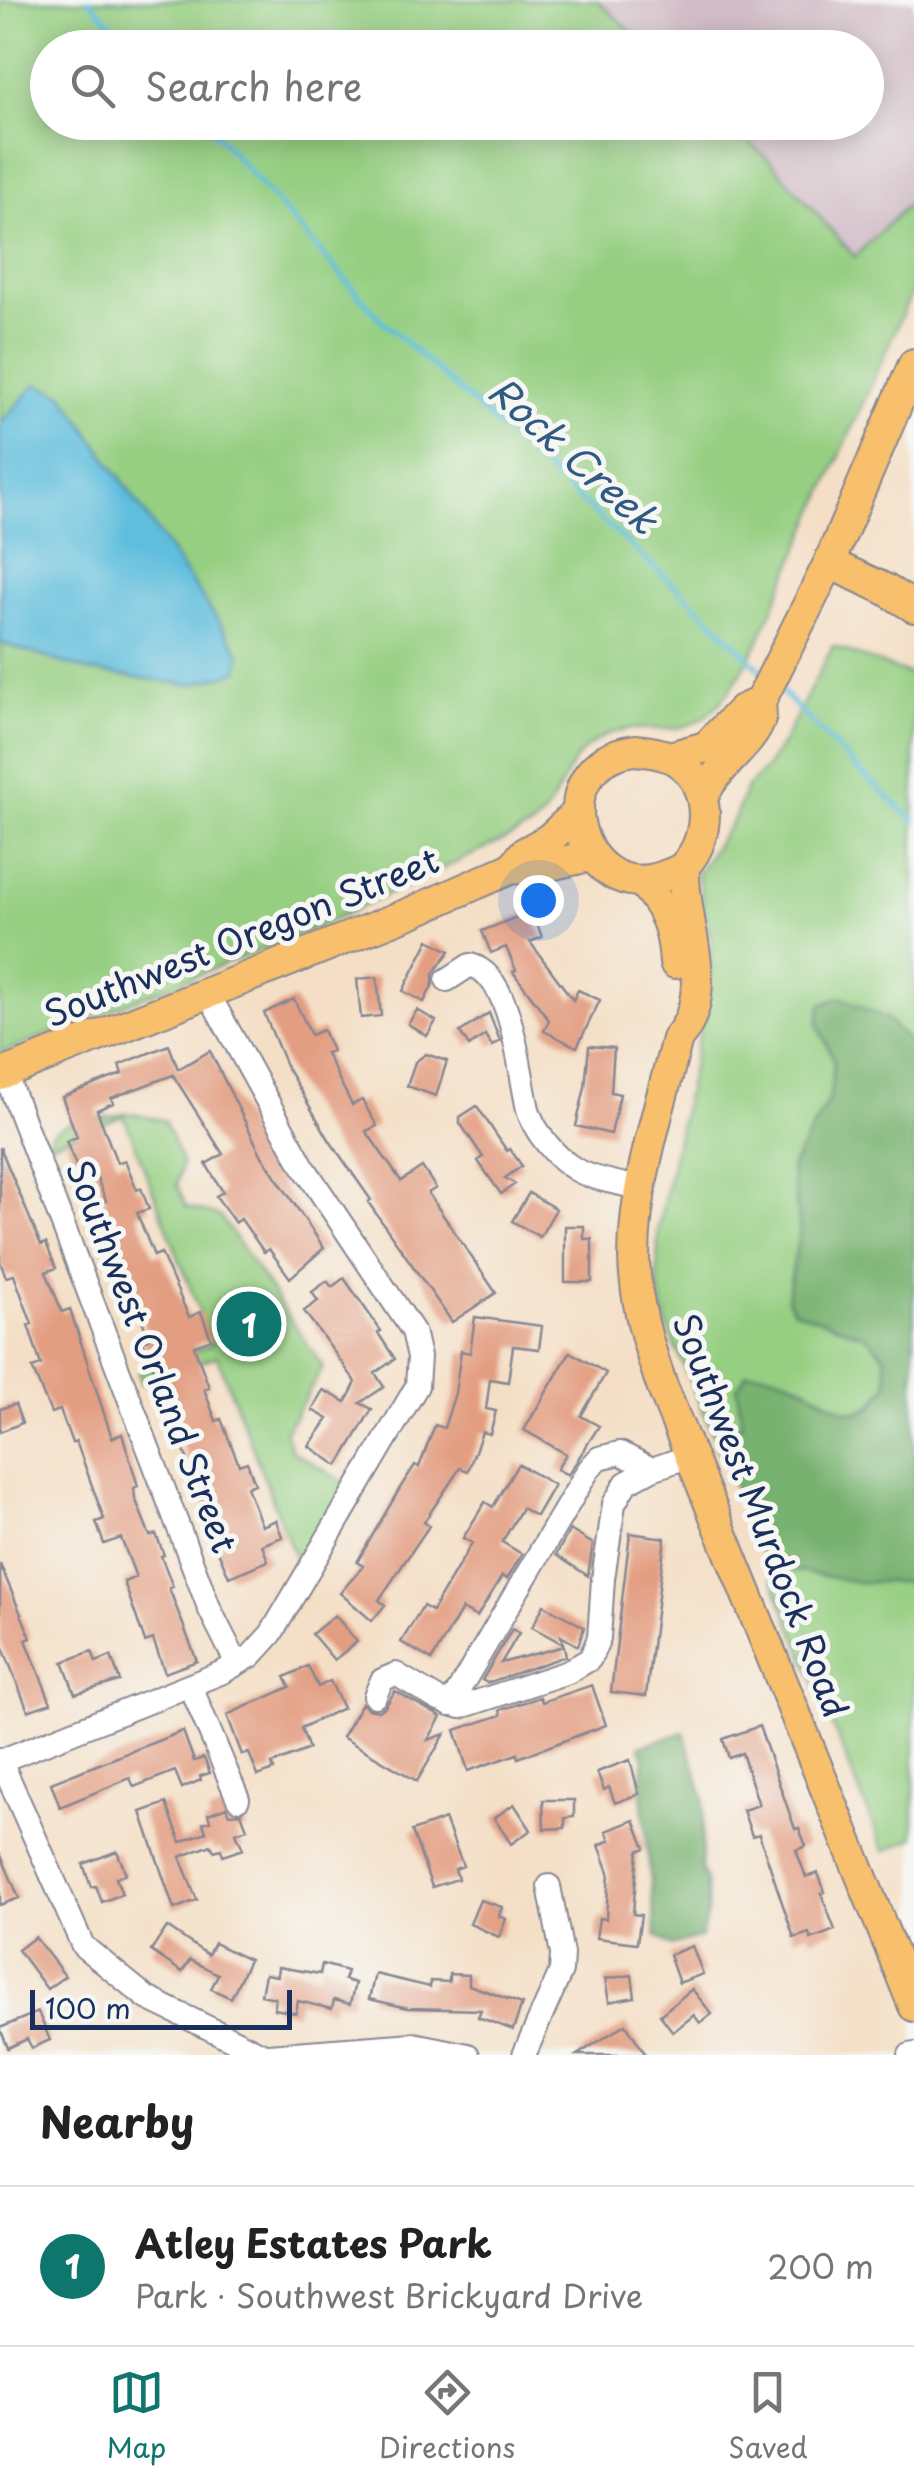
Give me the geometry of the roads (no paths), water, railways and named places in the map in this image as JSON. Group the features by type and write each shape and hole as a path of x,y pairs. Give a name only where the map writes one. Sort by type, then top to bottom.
{"main road":[{"name":"Southwest Oregon Street","path":"684,867 705,825 702,799 709,781 739,750 760,719 760,702 829,563 914,364"},
{"path":"829,563 914,607"},
{"name":"Southwest Oregon Street","path":"2,1074 512,868 524,852 549,839 576,813 592,770 616,752 635,750 670,757 706,747 742,710 760,702"},
{"path":"670,757 690,776 702,799"},
{"path":"576,813 584,843 613,873 641,881 684,867"},
{"name":"Southwest Oregon Street","path":"512,868 532,871 562,860 593,856"},
{"name":"Southwest Murdock Road","path":"676,1039 690,1024 694,986 694,942 685,900 684,867"},
{"name":"Southwest Murdock Road","path":"641,881 671,924 676,968 670,1018 676,1039 642,1190 634,1259 650,1349 914,2006"}],"street":[{"path":"447,980 470,965 490,976 512,1026 526,1084 528,1112 551,1148 576,1170 642,1190"},
{"path":"208,993 303,1166 413,1331 419,1357 417,1386 271,1634 251,1656 191,1686 0,1760 83,1946 147,1998 266,2055 413,2044 457,2054"},
{"name":"Southwest Orland Street","path":"2,1074 217,1627 237,1664"},
{"path":"450,1705 589,1469 599,1458 620,1453 652,1469"},
{"path":"376,1696 382,1680 396,1674 450,1705 461,1706 568,1672 590,1660 599,1638 602,1579 614,1504 626,1484 652,1469 690,1456"},
{"path":"191,1686 238,1799"},
{"path":"524,2055 561,1970 562,1954 548,1886"}],"water":[{"path":"36,384 63,394 240,653 238,671 190,685 89,671 0,643 0,424"}],"waterway":[{"name":"Rock Creek","path":"89,0 117,30"},
{"name":"Rock Creek","path":"221,140 382,321 707,615 762,671"},
{"name":"Rock Creek","path":"780,690 854,766 914,820"}],"place":[{"name":"Atley Estates Park","path":"249,1324"}]}
